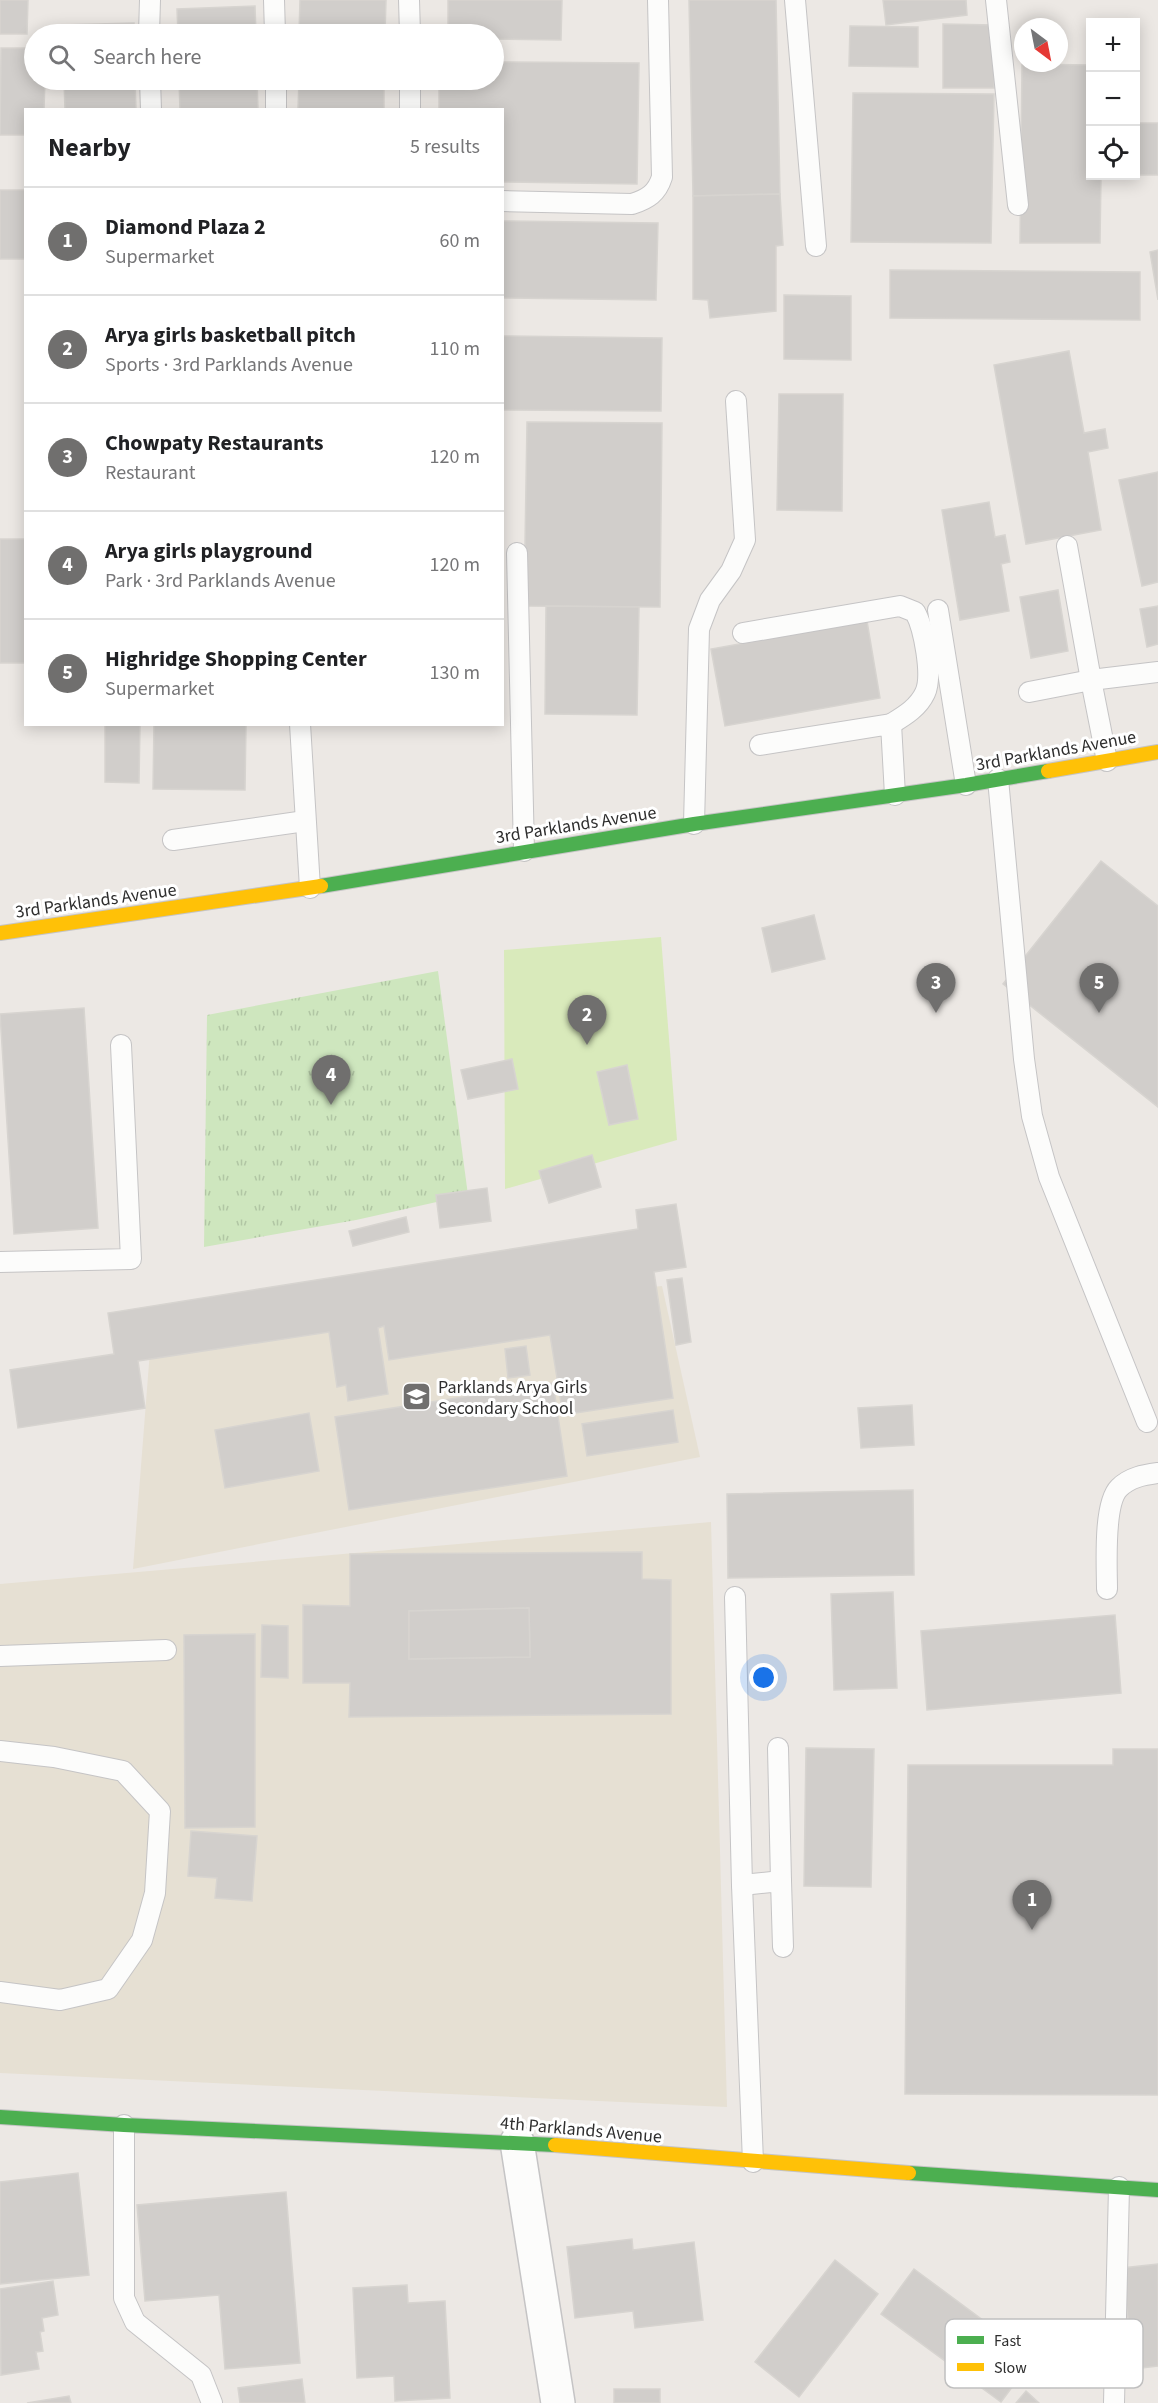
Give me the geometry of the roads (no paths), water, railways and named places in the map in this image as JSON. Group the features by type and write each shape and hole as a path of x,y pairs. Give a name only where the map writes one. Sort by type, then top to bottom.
{"street":[{"name":"3rd Parklands Avenue","path":"0,933 310,888 524,851 966,785 1158,752"},
{"name":"4th Parklands Avenue","path":"0,2117 124,2125 517,2142 753,2162 1158,2190"},
{"path":"517,2142 558,2403"}],"lane":[{"path":"149,24 150,0"},
{"path":"274,0 275,24"},
{"path":"409,0 410,24"},
{"path":"504,201 632,204 650,197 659,188 662,177 657,0"},
{"path":"795,0 816,246"},
{"path":"996,0 1018,205"},
{"path":"150,90 151,108"},
{"path":"276,90 276,108"},
{"path":"410,90 410,108"},
{"path":"694,824 699,629 710,600 731,571 745,540 736,400"},
{"path":"1067,546 1107,761"},
{"path":"517,553 524,851"},
{"path":"743,633 900,606 915,612 922,626 928,664 926,692 911,712 891,724 760,745"},
{"path":"938,610 966,785"},
{"path":"1029,692 1091,680 1158,672"},
{"path":"891,724 895,795"},
{"path":"300,726 310,888"},
{"path":"998,779 1024,1059 1032,1116 1048,1177 1147,1422"},
{"path":"173,840 305,821"},
{"path":"0,1263 131,1260 121,1045"},
{"path":"1107,1589 1108,1518 1118,1489 1136,1476 1158,1473"},
{"path":"735,1597 742,1885 753,2162"},
{"path":"0,1656 166,1650"},
{"path":"778,1748 783,1947"},
{"path":"0,1751 54,1757 123,1771 160,1811 155,1893 142,1940 108,1989 60,2000 0,1992"},
{"path":"742,1885 780,1881"},
{"path":"124,2125 124,2298 135,2322 201,2375 212,2403"},
{"path":"1116,2319 1119,2187"},
{"path":"1114,2388 1114,2403"}],"place":[{"name":"Chowpaty Restaurants","path":"936,1013"},
{"name":"Highridge Shopping Center","path":"1099,1013"},
{"name":"Arya girls basketball pitch","path":"587,1045"},
{"name":"Arya girls playground","path":"331,1105"},
{"name":"Parklands Arya Girls Secondary School","path":"417,1397"},
{"name":"Diamond Plaza 2","path":"1032,1930"}]}
